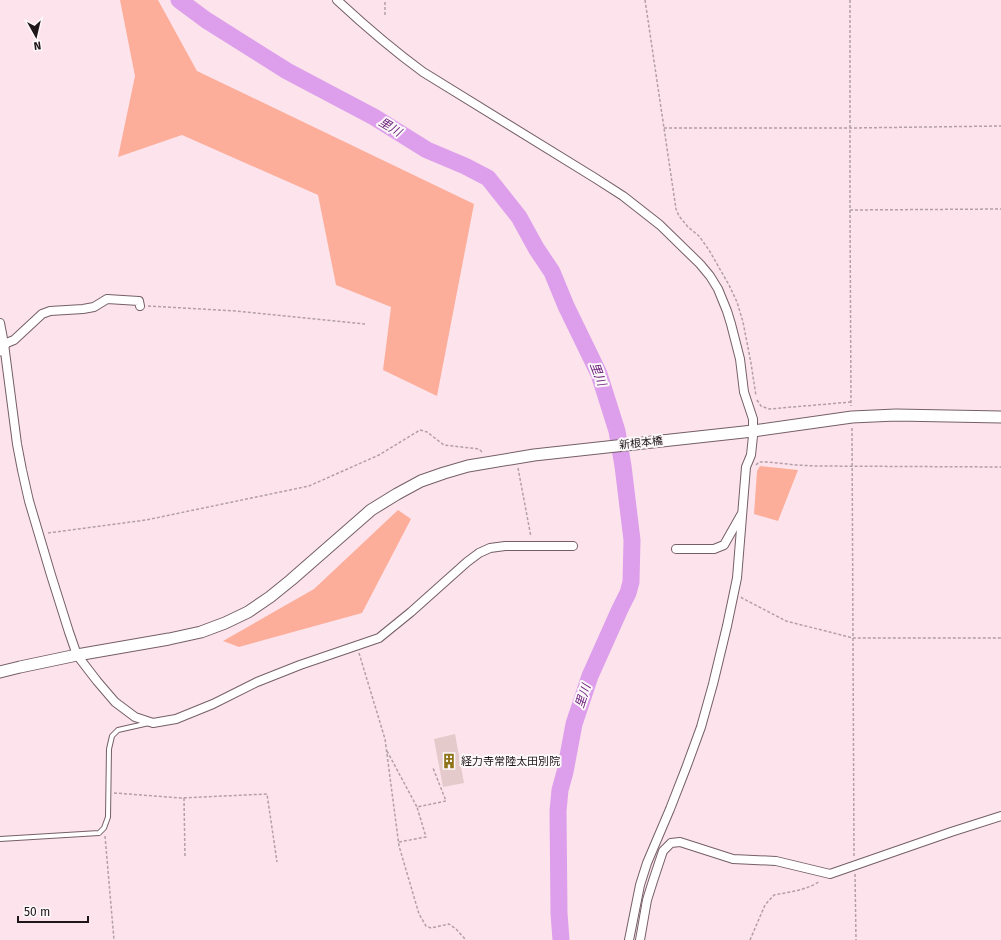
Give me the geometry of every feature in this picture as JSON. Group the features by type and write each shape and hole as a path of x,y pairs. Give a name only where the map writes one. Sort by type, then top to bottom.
{"street":[{"path":"337,0 380,38 423,72 623,196 660,225 700,264 710,276 718,289 727,311 740,359 744,392 753,419 750,431 753,436 751,455 746,467 737,578 715,676 701,727 670,809 647,863 629,940"},
{"path":"2,347 14,340 42,314 50,311 82,310 94,307 108,299 139,301 140,306"},
{"path":"0,323 2,347 17,444 29,501 60,603 78,655 96,681 115,702 135,717 153,723 176,718 213,704 257,682 306,663 379,638 411,612 467,562 490,548 505,546 573,546"},
{"name":"新根本橋","path":"0,672 78,655 169,639 201,632 225,623 248,612 291,580 371,510 422,481 468,466 534,455 750,431 852,417 896,415 1001,417"},
{"path":"676,549 714,549 724,545 742,512"},
{"path":"642,880 659,855 671,843 680,842 733,859 776,862 830,874 1001,816"},
{"path":"640,940 647,900 663,851"}],"lane":[{"path":"0,839 98,833 104,828 108,817 108,749 112,736 118,730 153,723"}],"path":[{"path":"385,0 385,15"},
{"path":"645,0 676,210 688,227 699,236 709,250 737,302 743,322 756,399 761,406 769,409 851,402"},
{"path":"850,0 851,402 856,940"},
{"path":"664,128 1001,126"},
{"path":"850,210 1001,209"},
{"path":"140,306 236,311 365,324"},
{"path":"39,535 146,520 309,486 379,455 420,430 427,432 444,445 479,449 485,454"},
{"path":"516,458 533,546"},
{"path":"754,468 759,462 852,467 1001,467"},
{"path":"737,578 742,598 786,621 853,638 1001,638"},
{"path":"356,646 385,739 399,842 419,914 426,926 431,928 449,924 466,940"},
{"path":"386,749 417,807 426,837 399,842"},
{"path":"417,807 446,801 433,768"},
{"path":"108,793 184,798 267,794 277,862"},
{"path":"184,798 185,858"},
{"path":"104,828 114,940"},
{"path":"750,940 765,906 774,895 799,891 815,885 830,874"}],"shaded area":[{"path":"120,0 158,0 197,71 474,204 437,396 383,370 391,307 336,285 318,195 182,135 118,157 135,76"},
{"path":"760,466 798,470 778,521 754,514 757,471"},
{"path":"398,510 411,519 362,613 239,647 223,641 314,589"}],"building":[{"name":"経力寺常陸太田別院","path":"455,734 464,783 443,787 434,739"}],"waterway":[{"name":"里川","path":"179,0 206,20 287,71 374,117 427,150 465,166 488,178 519,217 536,248 552,272 566,306 599,374 617,431 623,466 632,540 631,582 628,593 590,676 574,724 560,790 558,811 559,913 561,940"}],"place":[{"name":"経力寺常陸太田別院","path":"449,761"}]}
